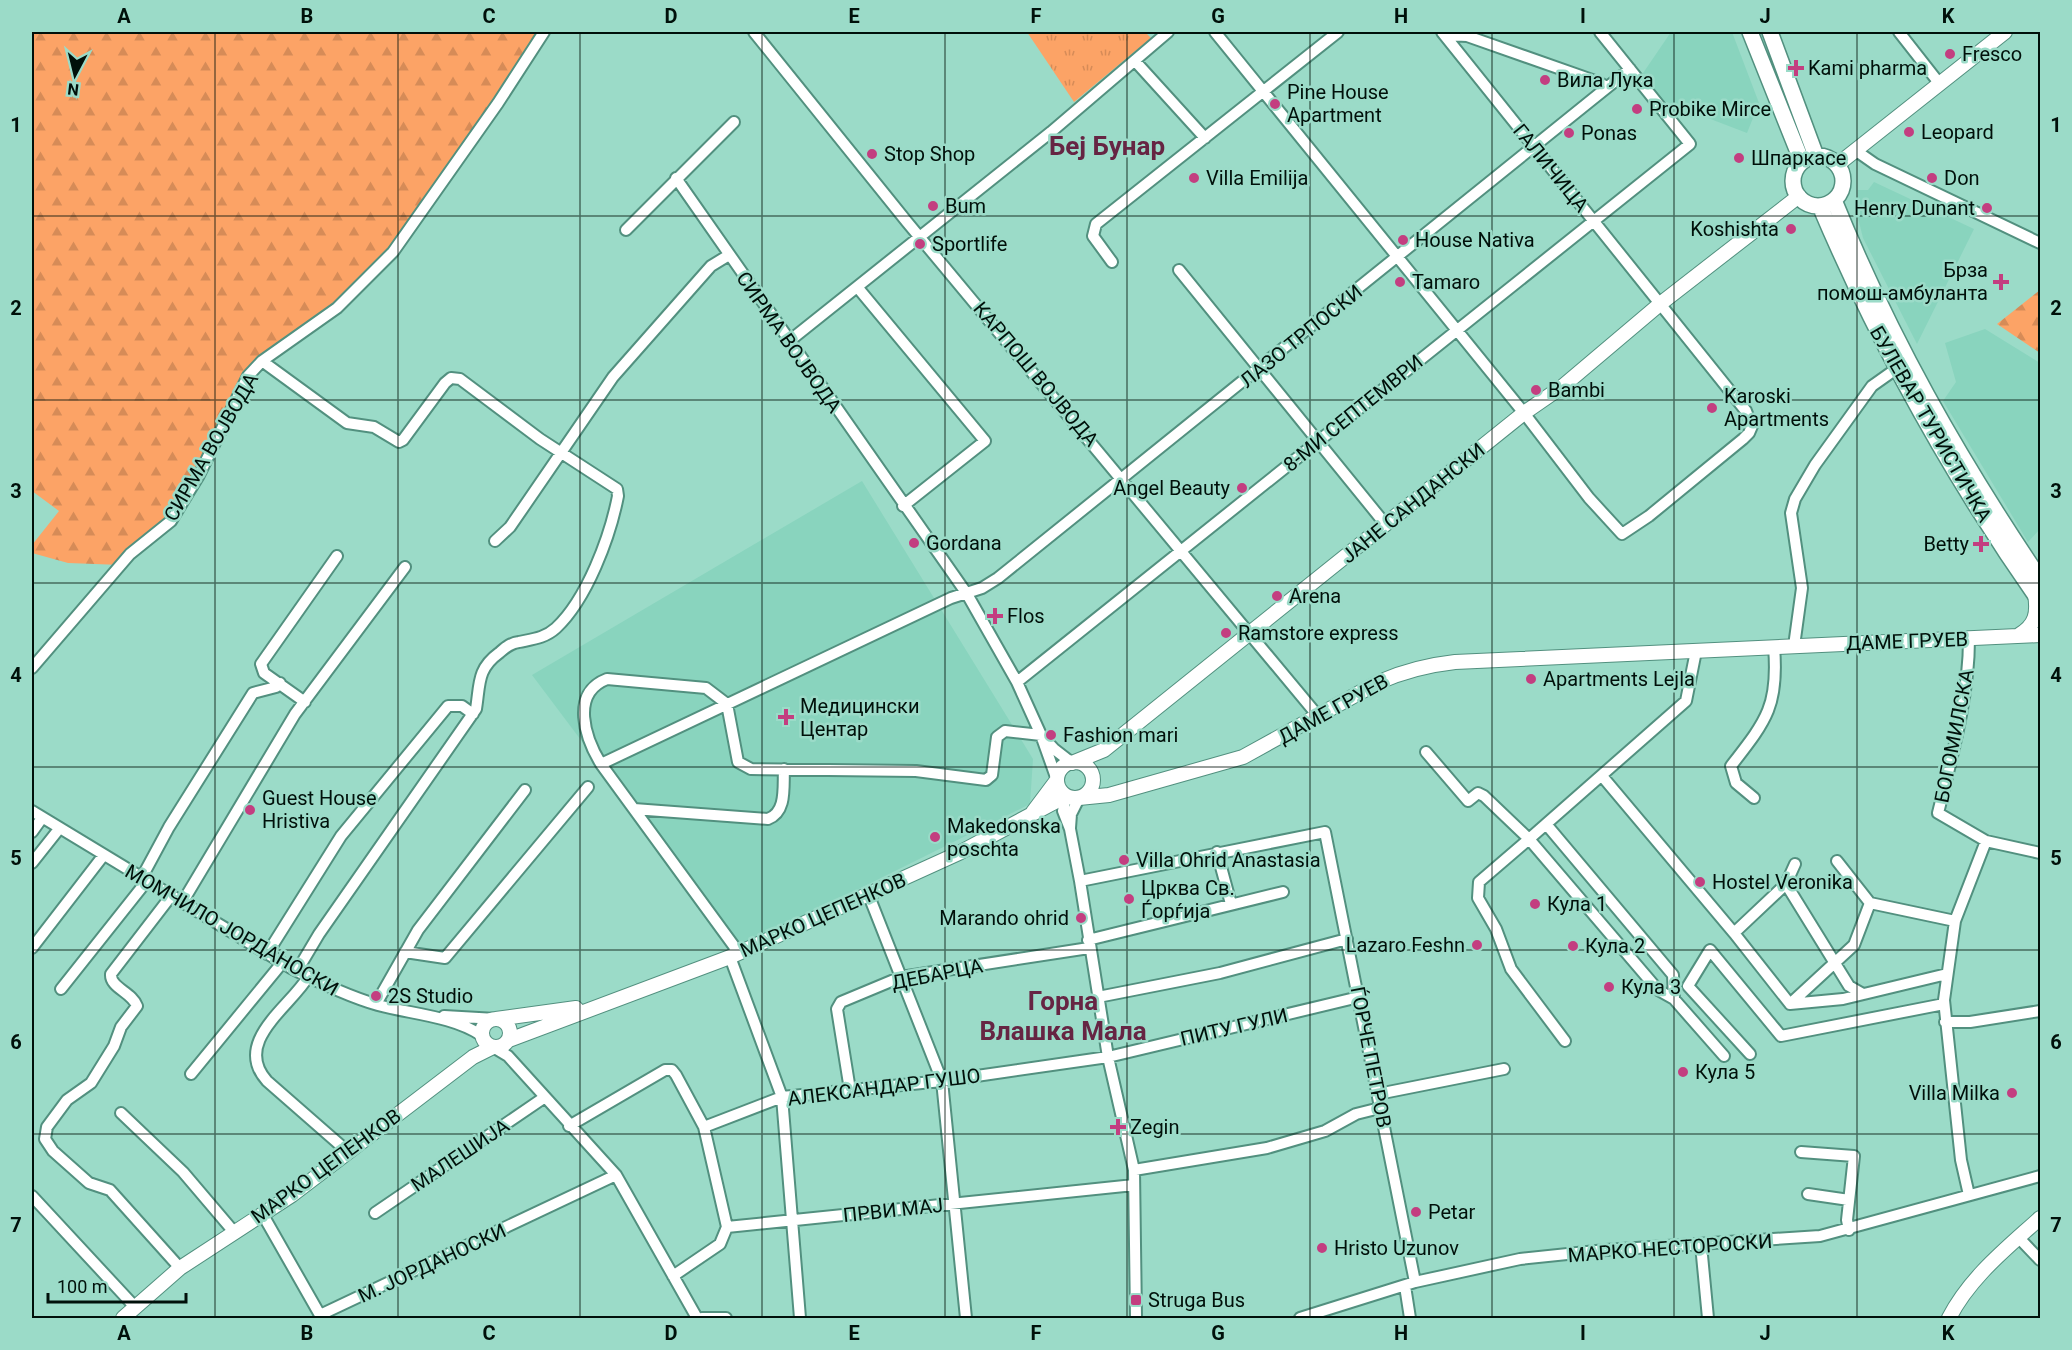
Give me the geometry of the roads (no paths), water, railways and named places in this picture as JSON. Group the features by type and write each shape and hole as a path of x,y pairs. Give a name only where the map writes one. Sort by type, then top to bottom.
{"main road":[{"path":"1750,32 1809,159"},
{"path":"1770,32 1809,159"},
{"path":"1824,157 1837,165 1843,177 1843,187 1827,203 1803,201 1793,185 1794,175 1809,159 1824,157"},
{"name":"БУЛЕВАР ТУРИСТИЧКА","path":"1827,203 1896,369 1980,512 2038,598"},
{"name":"БУЛЕВАР ТУРИСТИЧКА","path":"1827,203 1850,244 1920,385 1992,508 2040,579"}],"street":[{"name":"СИРМА ВОЈВОДА","path":"32,668 130,554 171,522 205,465 248,376 262,361 337,308 393,252 498,103 544,32"},
{"name":"КАРПОШ ВОЈВОДА","path":"754,32 919,236 1318,716"},
{"path":"788,342 858,288 1168,32"},
{"path":"1215,32 1524,413 1589,498 1622,534 1649,516 1743,439 1752,426 1746,411 1660,304"},
{"path":"1112,262 1093,236 1096,224 1338,32"},
{"path":"1600,32 1630,69"},
{"path":"1899,32 1939,83"},
{"path":"1837,165 2005,32"},
{"path":"1444,33 1467,36 1598,81 1607,87"},
{"name":"ГАЛИЧИЦА","path":"1444,33 1660,304"},
{"path":"1135,61 1205,138"},
{"name":"ЛАЗО ТРПОСКИ","path":"601,764 951,598 967,594 998,578 1260,370 1630,69"},
{"name":"8-МИ СЕПТЕМВРИ","path":"1017,682 1690,144 1630,69"},
{"path":"626,230 734,122"},
{"path":"1855,150 1875,164 2040,243"},
{"name":"СИРМА ВОЈВОДА","path":"676,178 788,342 967,594 1017,682 1041,735 1057,780"},
{"name":"ЈАНЕ САНДАНСКИ","path":"1072,763 1104,750 1524,413 1563,386 1660,304 1799,196"},
{"path":"495,541 510,527 620,369 711,266 729,255"},
{"path":"1179,270 1386,525"},
{"path":"858,288 985,441 903,506"},
{"path":"262,361 347,423 374,427 399,442 404,440 444,384 451,378 460,380 521,426 617,489 618,496 615,512 585,587 573,610 554,630 536,640 509,645 488,660 483,668 476,709 473,714 319,934 297,971"},
{"path":"1794,646 1802,588 1791,513 1795,499 1815,465 1868,392 1882,377 1896,369"},
{"path":"305,702 264,673 261,663 337,556"},
{"path":"182,903 295,714 405,567"},
{"path":"2018,635 2027,630 2035,618 2038,598"},
{"name":"ДАМЕ ГРУЕВ","path":"1073,797 1095,797 1242,757 1379,681 1428,665 2038,635"},
{"name":"БОГОМИЛСКА","path":"1969,639 1969,663 1955,745 1938,813 1986,841 2040,853"},
{"path":"1754,798 1736,783 1731,766 1765,723 1777,680 1774,647"},
{"path":"1564,1041 1511,969 1496,929 1478,898 1479,882 1686,701 1696,651"},
{"path":"800,1318 794,1221 782,1097 735,955 601,764 584,726 588,691 595,684 607,679 706,688 727,704 738,762 751,768 916,771 986,780 992,775 1000,734 1005,731 1041,735 1072,763 1084,765 1107,788 1120,790"},
{"path":"61,990 144,880 169,827 253,693 276,687 280,683"},
{"path":"267,954 341,836 448,706 462,706 473,714"},
{"name":"ЈАНЕ САНДАНСКИ","path":"1091,774 1104,750"},
{"path":"1426,752 1468,801 1478,793 1484,796 1529,839 1658,990 1674,999 1724,1056"},
{"path":"1031,814 1057,780 1063,767 1072,763"},
{"path":"634,809 768,819 776,816 781,809 784,769"},
{"path":"1091,774 1092,786 1063,804 1080,882 1108,1057 1134,1170 1136,1318"},
{"path":"1602,776 1734,933 1790,1004"},
{"path":"1057,780 1059,789 1073,797"},
{"path":"405,952 445,958 588,787"},
{"path":"376,1004 418,930 525,790"},
{"path":"1031,814 1073,797"},
{"path":"1045,808 1067,823"},
{"name":"МОМЧИЛО ЈОРДАНОСКИ","path":"32,811 103,856 308,977 336,991 376,1004 432,1017"},
{"name":"МАРКО ЦЕПЕНКОВ","path":"608,1002 735,955 869,896 1002,832 1031,814"},
{"path":"32,831 42,818"},
{"path":"1546,824 1673,975 1674,999"},
{"path":"32,863 59,829"},
{"name":"ЃОРЧЕ ПЕТРОВ","path":"1217,852 1325,832 1378,1094 1410,1284 1410,1318"},
{"path":"1969,1195 1961,1160 1944,1004 1956,921 1986,841"},
{"path":"1080,882 1217,852 1231,904"},
{"name":"МОМЧИЛО ЈОРДАНОСКИ","path":"32,948 103,856"},
{"path":"1837,861 1870,903 1956,921"},
{"path":"1734,933 1786,884 1795,864"},
{"path":"1786,884 1849,986 1863,994"},
{"path":"1089,944 1231,904 1283,892"},
{"path":"171,896 111,974 111,980 135,1000 138,1006 121,1027 114,1046 90,1083 67,1100 45,1132 45,1139 53,1151 89,1183 110,1190 180,1268"},
{"path":"869,896 942,1081 966,1318"},
{"path":"1790,1004 1854,945 1870,903"},
{"path":"1098,997 1220,973 1347,939"},
{"name":"ДЕБАРЦА","path":"850,1090 837,1009 841,1002 901,977 1089,944"},
{"path":"1750,1054 1688,986 1710,950 1781,1036 1944,1004"},
{"path":"191,1074 282,963"},
{"path":"1790,1004 1843,999 1947,974"},
{"path":"308,977 259,1037 257,1059 262,1075 267,1081 348,1151"},
{"path":"1843,999 1849,986"},
{"name":"ПИТУ ГУЛИ","path":"1108,1057 1359,997"},
{"path":"496,1043 487,1022 608,1002"},
{"path":"496,1043 608,1002"},
{"path":"1945,1022 1970,1022 2040,1011"},
{"path":"432,1017 496,1019 508,1026 496,1043"},
{"path":"432,1017 468,1027 496,1043 569,1126 616,1175 697,1318"},
{"name":"МАРКО ЦЕПЕНКОВ","path":"123,1318 180,1268 263,1215 473,1057 496,1043"},
{"name":"АЛЕКСАНДАР ГУШО","path":"704,1127 782,1097 942,1081 1108,1057"},
{"path":"1378,1094 1504,1069"},
{"path":"569,1126 665,1070 672,1070 676,1075 704,1127 727,1227 720,1244 674,1276"},
{"name":"МАЛЕШИЈА","path":"375,1213 545,1097"},
{"path":"1134,1170 1267,1148 1325,1131 1356,1114 1380,1108"},
{"path":"121,1113 183,1172 234,1232"},
{"path":"1801,1152 1854,1156 1847,1220 1849,1230"},
{"name":"М. ЈОРДАНОСКИ","path":"263,1215 320,1315 616,1175"},
{"name":"МАРКО НЕСТОРОСКИ","path":"1300,1318 1410,1284 1520,1259 1606,1250 1783,1240 1849,1230 2040,1176"},
{"name":"ПРВИ МАЈ","path":"727,1227 1134,1185"},
{"path":"1808,1194 1849,1200"},
{"path":"32,1196 135,1307"},
{"path":"1949,1318 1965,1291 2040,1218"},
{"path":"2019,1238 2040,1260"},
{"path":"1701,1245 1708,1318"},
{"path":"702,1318 726,1318"}],"place":[{"name":"Fresco","path":"1950,54"},
{"name":"Kami pharma","path":"1796,68"},
{"name":"Вила Лука","path":"1545,80"},
{"name":"Pine House Apartment","path":"1275,104"},
{"name":"Probike Mirce","path":"1637,109"},
{"name":"Leopard","path":"1909,132"},
{"name":"Ponas","path":"1569,133"},
{"name":"Stop Shop","path":"872,154"},
{"name":"Шпаркасе","path":"1739,158"},
{"name":"Villa Emilija","path":"1194,178"},
{"name":"Don","path":"1932,178"},
{"name":"Bum","path":"933,206"},
{"name":"Henry Dunant","path":"1987,208"},
{"name":"Koshishta","path":"1791,229"},
{"name":"House Nativa","path":"1403,240"},
{"name":"Sportlife","path":"920,244"},
{"name":"Tamaro","path":"1400,282"},
{"name":"Брза помош-амбуланта","path":"2001,282"},
{"name":"Bambi","path":"1536,390"},
{"name":"Karoski Apartments","path":"1712,408"},
{"name":"Angel Beauty","path":"1242,488"},
{"name":"Gordana","path":"914,543"},
{"name":"Betty","path":"1981,544"},
{"name":"Arena","path":"1277,596"},
{"name":"Flos","path":"995,616"},
{"name":"Ramstore express","path":"1226,633"},
{"name":"Apartments Lejla","path":"1531,679"},
{"name":"Медицински Центар","path":"786,717"},
{"name":"Fashion mari","path":"1051,735"},
{"name":"Guest House Hristiva","path":"250,810"},
{"name":"Makedonska poschta","path":"935,837"},
{"name":"Villa Ohrid Anastasia","path":"1124,860"},
{"name":"Hostel Veronika","path":"1700,882"},
{"name":"Црква Св. Ѓoрѓијa","path":"1129,899"},
{"name":"Кула 1","path":"1535,904"},
{"name":"Marando ohrid","path":"1081,918"},
{"name":"Lazaro Feshn","path":"1477,945"},
{"name":"Кула 2","path":"1573,946"},
{"name":"Кула 3","path":"1609,987"},
{"name":"2S Studio","path":"376,996"},
{"name":"Кула 5","path":"1683,1072"},
{"name":"Villa Milka","path":"2012,1093"},
{"name":"Zegin","path":"1118,1127"},
{"name":"Petar","path":"1416,1212"},
{"name":"Hristo Uzunov","path":"1322,1248"},
{"name":"Struga Bus","path":"1136,1300"}],"district":[{"name":"Беј Бунар","path":"1107,146"},
{"name":"Горна Влашка Мала","path":"1063,1016"}]}
